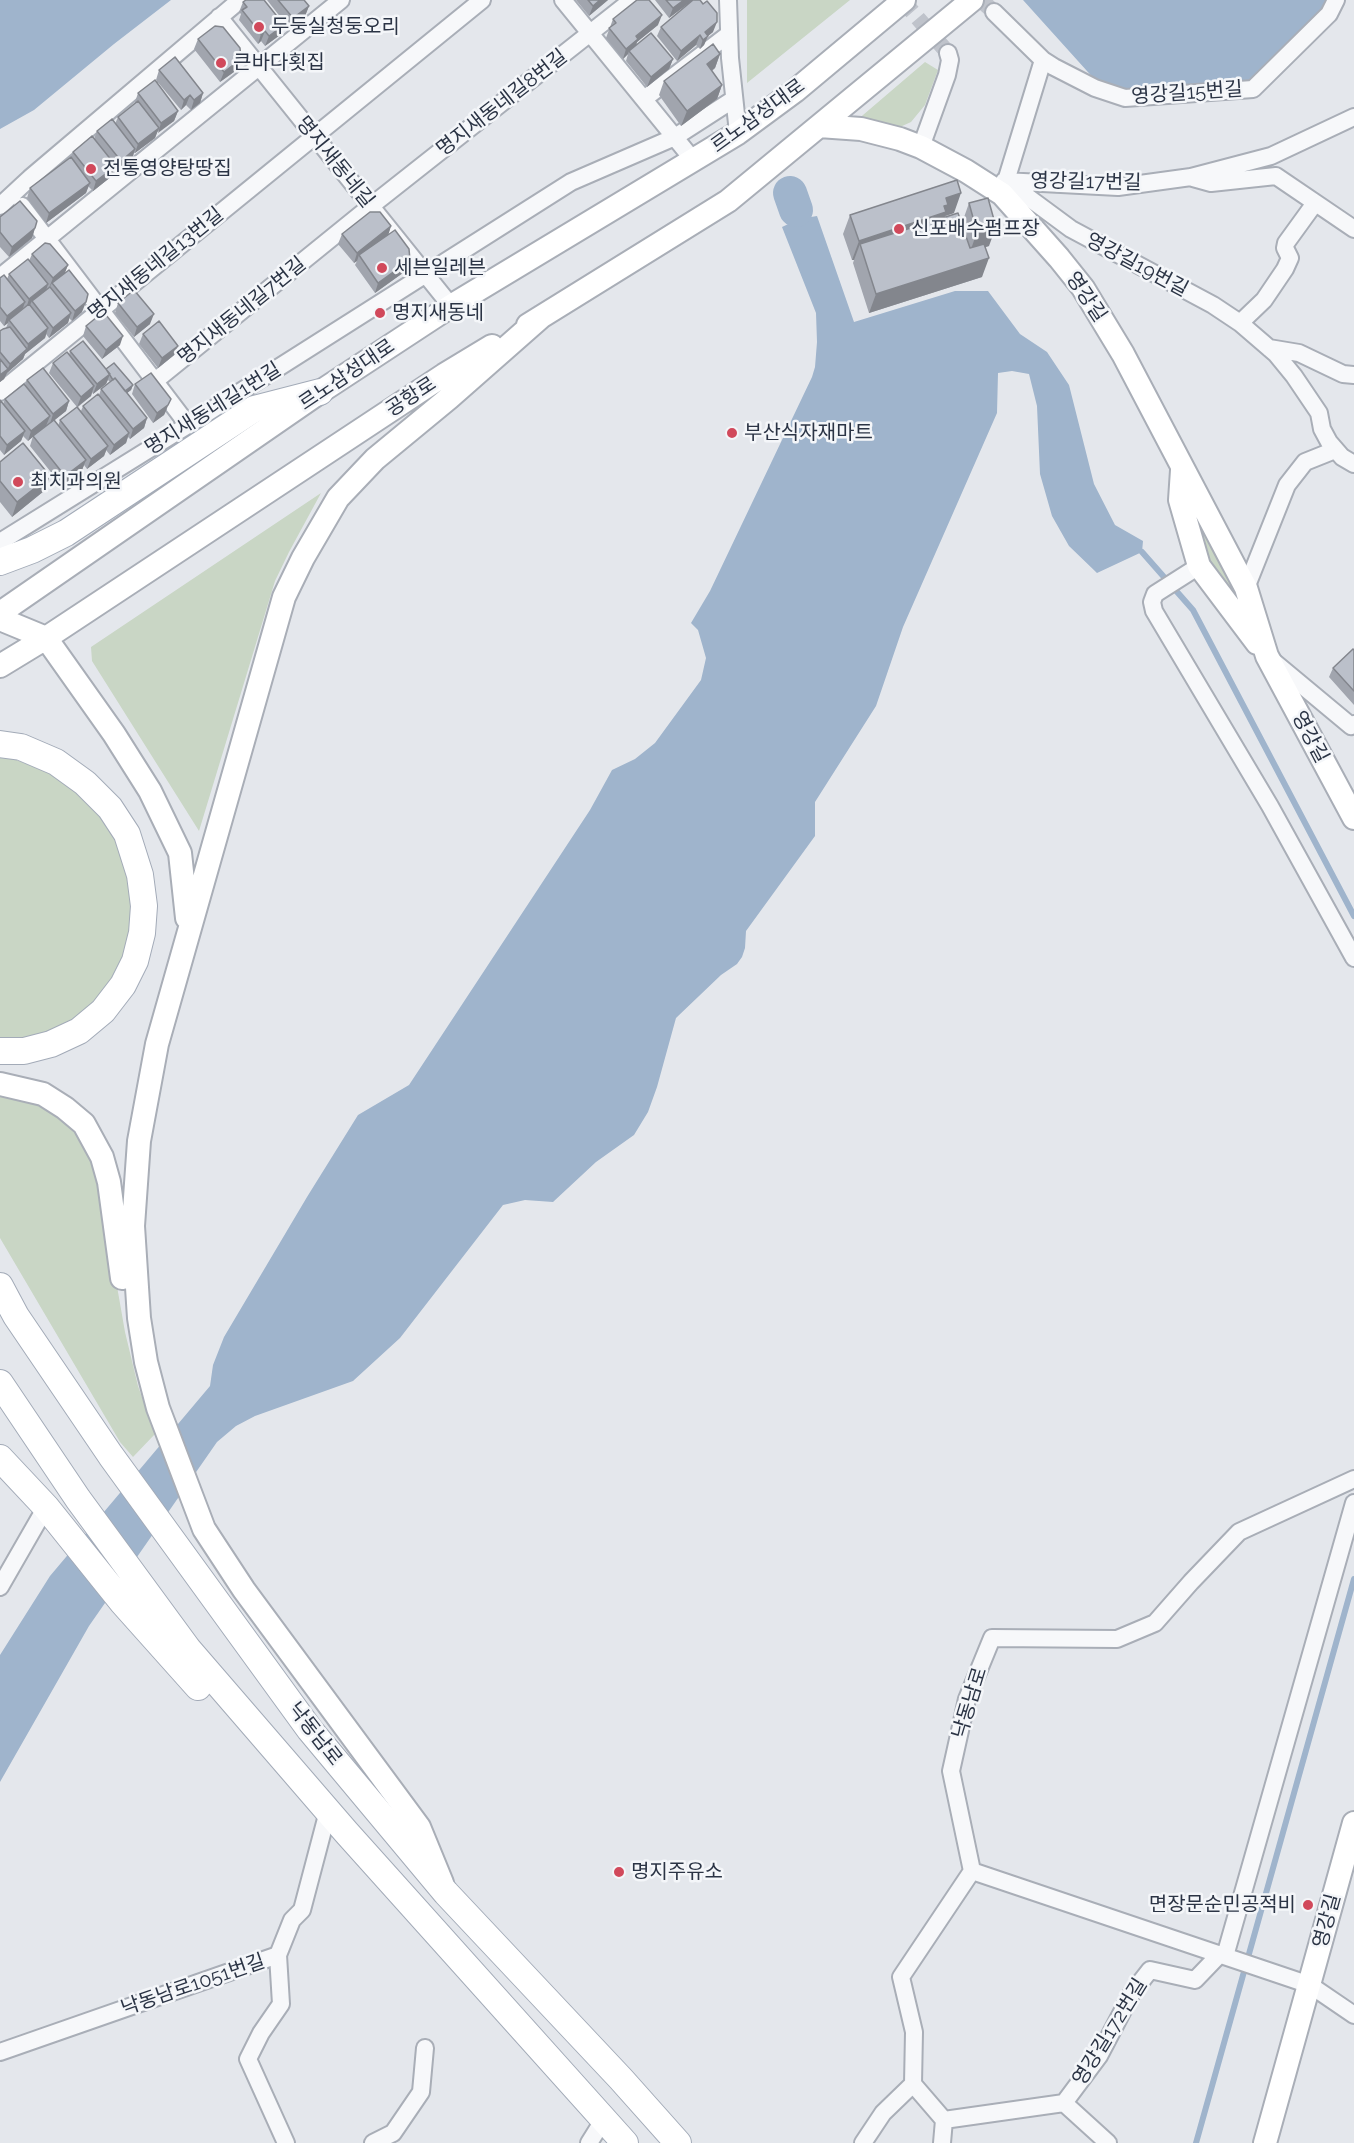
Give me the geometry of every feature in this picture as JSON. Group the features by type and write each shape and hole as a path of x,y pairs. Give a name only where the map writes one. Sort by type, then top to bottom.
{"main road":[{"name":"르노삼성대로","path":"0,613 320,392 451,306 738,133 795,92 904,0"},
{"path":"819,126 947,23 972,0"},
{"name":"영강길","path":"819,126 861,129 885,135 921,147 982,180 1008,199 1083,288 1123,354 1246,588 1267,656 1354,818"},
{"name":"공항로","path":"0,666 444,375 728,201 819,126"},
{"path":"446,1893 419,1827 244,1590 204,1529 158,1408 146,1362 139,1318 133,1226 139,1141 157,1044 188,928 284,597 303,558 338,498 375,459 541,316"},
{"path":"0,562 32,550 66,533 254,409 320,392"},
{"path":"1182,469 1180,500 1199,566 1267,656"},
{"path":"0,619 46,638 114,734 150,791 180,853 188,928"},
{"path":"0,744 21,747 56,762 85,783 110,808 127,834 140,875 144,906 142,933 135,961 123,985 103,1011 79,1030 51,1044 24,1050 0,1051"},
{"path":"0,1084 43,1094 84,1124 94,1140 102,1157 109,1182 122,1277 139,1318"},
{"name":"낙동남로","path":"0,1286 16,1316 111,1456 310,1730 446,1893 678,2143"},
{"name":"낙동남로","path":"0,1383 78,1499 132,1595 195,1657 336,1824 625,2143"},
{"path":"0,1458 52,1515 132,1595"},
{"name":"영강길","path":"1265,2143 1354,1823"}],"street":[{"path":"0,206 240,0"},
{"path":"0,276 341,0"},
{"name":"명지새동네길13번길","path":"0,392 482,0"},
{"path":"563,0 694,161"},
{"name":"명지새동네길8번길","path":"371,206 632,0"},
{"path":"728,0 738,133"},
{"name":"영강길15번길","path":"994,12 1043,60 1087,84 1125,98 1253,89 1329,14 1336,0"},
{"name":"명지새동네길","path":"219,18 451,306"},
{"path":"644,99 729,34"},
{"path":"921,147 947,75 950,60 948,53"},
{"path":"1006,181 1043,60"},
{"name":"명지새동네길1번길","path":"0,542 571,182 675,137 734,99"},
{"name":"영강길17번길","path":"982,180 1118,187 1190,177 1271,156 1354,117"},
{"name":"영강길17번길","path":"1190,177 1211,183 1276,176 1354,229"},
{"name":"영강길19번길","path":"1006,181 1071,229 1213,305 1240,322 1269,348 1294,376 1319,413 1322,429 1335,450 1354,464"},
{"path":"12,194 188,425"},
{"path":"1240,322 1264,300 1285,269 1290,258 1285,248 1286,243 1315,203"},
{"name":"명지새동네길7번길","path":"155,381 371,206"},
{"path":"1269,348 1299,353 1343,374 1354,375"},
{"path":"1246,588 1287,485 1305,462 1335,450"},
{"path":"1199,566 1155,594 1152,602 1154,611 1270,806 1354,958"},
{"path":"1267,656 1352,726 1354,724"},
{"name":"낙동남로","path":"972,1871 951,1771 967,1699 992,1638 1117,1639 1155,1623 1239,1532 1354,1479"},
{"path":"1222,1955 1354,1503"},
{"path":"0,1587 52,1515"},
{"name":"낙동남로1051번길","path":"0,2052 278,1955 292,1920 302,1910 336,1824"},
{"path":"942,2143 944,2120 913,2084 914,2032 901,1977 972,1871 1310,1985 1354,2015"},
{"path":"278,1955 281,2004 261,2033 248,2059 286,2143"},
{"name":"영강길172번길","path":"944,2120 1064,2103 1099,2056 1132,1993 1150,1970 1196,1980 1222,1955"},
{"path":"373,2143 393,2133 421,2092 425,2048"},
{"path":"863,2143 883,2114 913,2084"},
{"name":"영강길172번길","path":"1064,2103 1108,2143"},
{"path":"589,2143 604,2120"}],"green space":[{"path":"747,0 850,0 747,83"},
{"path":"925,62 938,70 925,105 911,122 900,127 862,124 856,121"},
{"path":"321,493 275,581 199,831 92,661 91,647"},
{"path":"1188,501 1237,595 1207,563"},
{"path":"0,758 14,759 49,773 87,799 118,842 131,883 132,921 122,967 95,1009 56,1032 0,1043"},
{"path":"0,1093 27,1097 55,1112 82,1141 97,1172 125,1332 138,1386 155,1434 133,1457 120,1442 0,1238"}],"water":[{"path":"0,0 171,0 34,110 0,129"},
{"path":"1023,0 1327,0 1322,9 1247,83 1121,90 1096,81"},
{"path":"817,216 854,322 955,291 988,291 1020,334 1047,352 1069,385 1094,484 1115,525 1143,541 1142,552 1097,573 1069,546 1052,516 1040,474 1037,406 1029,374 1012,371 998,373 997,413 903,627 876,706 815,802 815,836 746,931 745,948 737,964 721,975 676,1018 657,1087 648,1112 634,1135 596,1162 553,1202 525,1200 503,1205 400,1338 353,1381 255,1416 236,1426 217,1442 89,1626 0,1782 0,1655 50,1576 210,1386 213,1365 224,1337 358,1115 409,1085 590,810 612,770 635,759 655,743 701,680 706,658 698,630 691,623 710,591 815,367 816,313 782,227 799,219"}],"building":[{"path":"264,0 284,25 269,36 265,31 261,34 242,10 247,7 243,2"},
{"path":"278,0 304,0 309,6 293,18"},
{"path":"588,0 600,0 593,6"},
{"path":"637,0 649,0 662,15 636,36 638,39 626,49 609,28 616,23 613,19"},
{"path":"666,0 684,0 673,8"},
{"path":"693,0 700,0 703,4 707,1 717,13 717,22 705,32 708,36 703,40 700,35 681,51 661,27"},
{"path":"215,26 223,27 240,48 241,59 224,72 198,39"},
{"path":"651,33 673,59 651,77 629,51"},
{"path":"713,44 720,54 707,64 722,85 687,111 664,81"},
{"path":"175,57 203,93 194,100 190,95 184,100 159,70"},
{"path":"155,80 178,111 161,123 138,93"},
{"path":"138,101 159,128 138,144 118,117"},
{"path":"112,119 135,149 121,161 97,131"},
{"path":"92,136 116,166 96,181 73,152"},
{"path":"71,157 90,183 49,213 30,188"},
{"path":"957,180 961,193 946,198 948,205 944,206 946,212 859,241 850,215"},
{"path":"988,198 996,227 977,232 969,203"},
{"path":"20,201 37,221 35,228 12,247 0,232 0,217"},
{"path":"370,212 380,212 391,226 357,253 342,234"},
{"path":"958,213 970,248 984,244 989,258 876,294 860,244"},
{"name":"세븐일레븐","path":"395,230 409,249 410,260 378,283 359,255"},
{"path":"45,243 50,244 68,265 53,278 32,254"},
{"path":"28,259 48,284 29,299 9,274"},
{"path":"69,270 88,294 86,302 75,311 52,283"},
{"path":"4,275 25,302 7,316 0,307 0,278"},
{"path":"50,287 71,313 53,328 32,301"},
{"path":"134,290 154,314 137,327 118,303"},
{"path":"29,304 48,328 28,344 9,320"},
{"path":"106,315 123,336 106,350 86,326 97,317"},
{"path":"159,321 178,346 162,358 143,334"},
{"path":"10,327 27,349 10,364 0,352 0,331"},
{"path":"83,341 110,374 97,384 70,351"},
{"path":"67,352 94,386 81,397 53,363"},
{"path":"0,359 8,369 0,375"},
{"path":"114,363 133,385 125,391 115,378 113,380 106,369"},
{"path":"43,368 69,401 53,414 27,380"},
{"path":"151,373 171,399 168,405 157,413 135,384"},
{"path":"115,378 147,418 133,429 101,389"},
{"path":"24,384 50,416 31,431 5,399"},
{"path":"98,394 129,433 114,445 83,406"},
{"path":"0,400 25,431 7,445 0,436"},
{"path":"77,407 108,446 91,459 60,420"},
{"path":"54,420 86,460 65,476 33,436"},
{"path":"23,443 50,476 17,502 0,481 0,462"},
{"path":"1354,650 1354,691 1333,668"}],"waterway":[{"path":"790,193 796,210"},
{"path":"1142,552 1193,610 1354,916"},
{"path":"1196,2143 1354,1579"}],"tunnel":[{"path":"902,0 948,53"},
{"path":"981,0 994,12"}],"place":[{"name":"두둥실청둥오리","path":"259,27"},
{"name":"큰바다횟집","path":"221,63"},
{"name":"전통영양탕땅집","path":"91,169"},
{"name":"신포배수펌프장","path":"899,229"},
{"name":"세븐일레븐","path":"382,268"},
{"name":"명지새동네","path":"380,313"},
{"name":"부산식자재마트","path":"732,433"},
{"name":"최치과의원","path":"18,482"},
{"name":"명지주유소","path":"619,1872"},
{"name":"면장문순민공적비","path":"1308,1905"}]}
